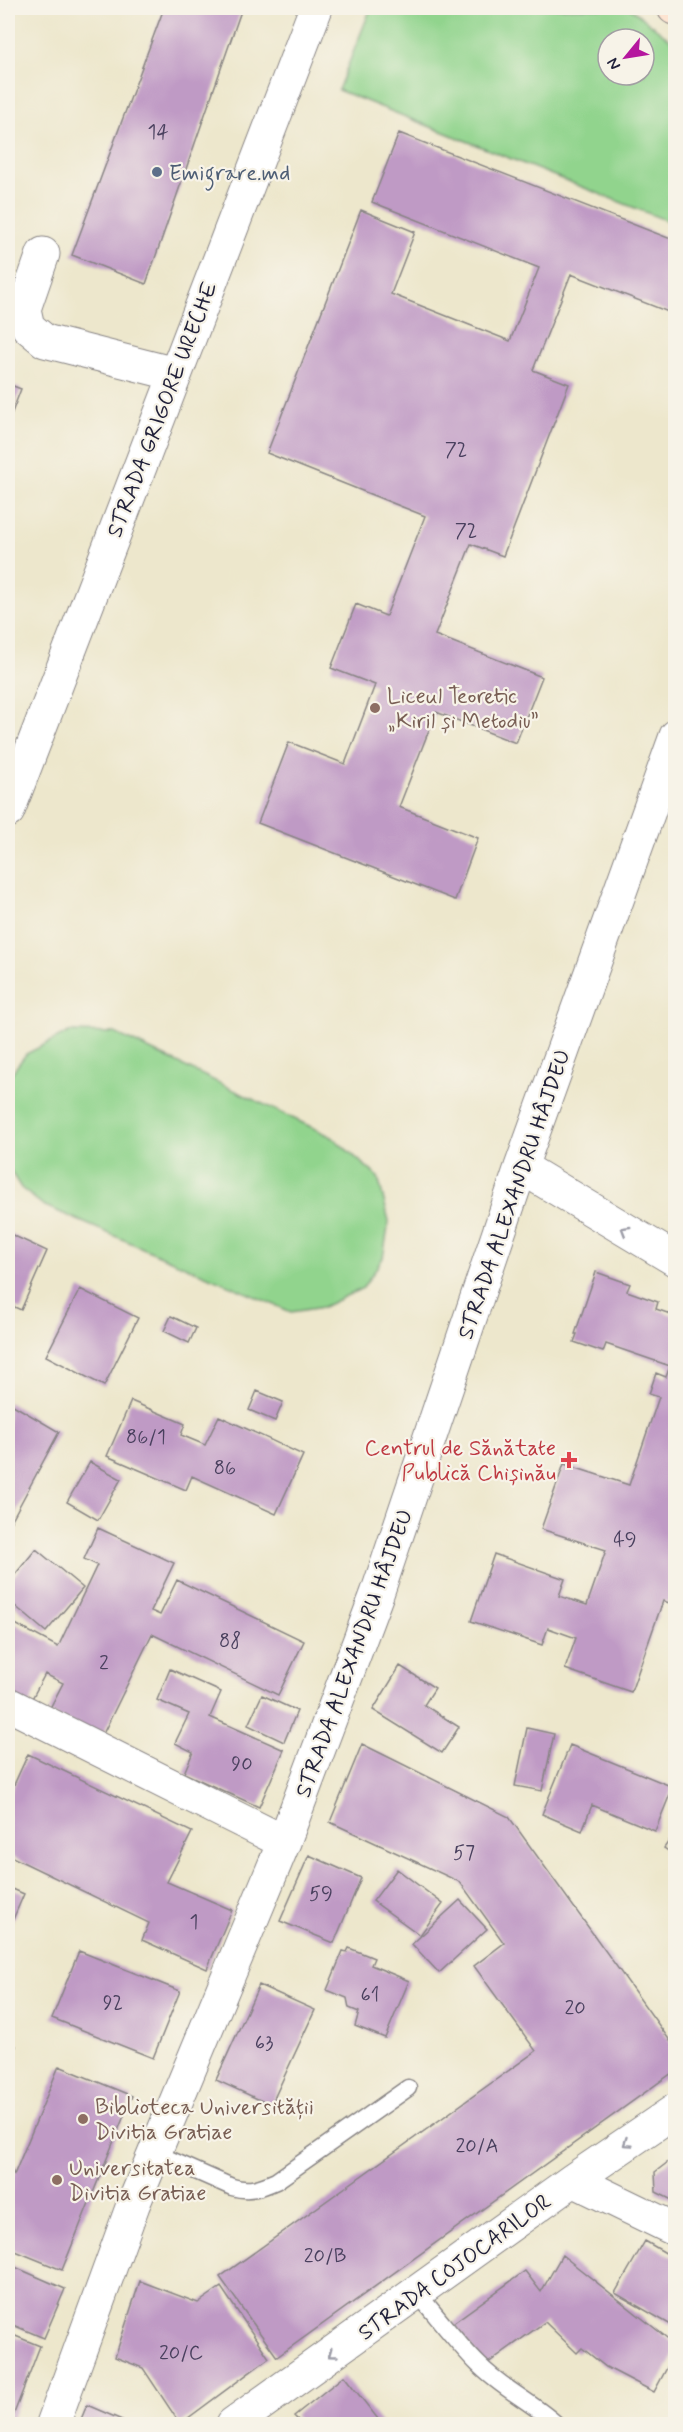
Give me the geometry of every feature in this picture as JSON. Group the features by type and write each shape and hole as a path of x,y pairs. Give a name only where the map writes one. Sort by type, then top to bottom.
{"street":[{"name":"STRADA GRIGORE URECHE","path":"8,810 315,8"},
{"path":"43,254 24,309 28,327 45,341 175,374"},
{"name":"STRADA ALEXANDRU HÂJDEU","path":"53,2424 133,2205 284,1842 377,1594 520,1167 675,736"},
{"path":"520,1167 675,1260"},
{"path":"8,1704 284,1842"},
{"name":"STRADA COJOCARILOR","path":"234,2424 573,2180 675,2110"},
{"path":"573,2180 675,2230"}],"lane":[{"path":"155,2153 232,2187 244,2191 259,2188 276,2181 408,2088"},
{"path":"417,2293 479,2365 556,2424"}],"green space":[{"path":"371,8 630,8 654,27 596,27 596,87 656,87 656,28 675,43 675,224 338,90"},
{"path":"69,1032 115,1033 332,1137 378,1177 389,1221 383,1258 363,1288 323,1307 291,1312 43,1205 21,1188 8,1167 8,1078 26,1054"}],"building":[{"path":"164,8 242,8 146,284 72,255"},
{"path":"399,133 676,241 676,315 571,274 533,370 569,384 503,556 471,544 435,635 542,677 516,743 436,712 399,807 478,838 455,900 258,823 289,742 345,764 375,685 331,668 356,604 386,616 425,516 267,453 361,210 415,232 391,294 510,341 539,268 372,202"},
{"path":"8,384 21,389 8,423"},
{"path":"8,1233 47,1251 21,1310 8,1304"},
{"path":"596,1272 630,1284 627,1291 658,1302 656,1309 676,1316 676,1565 673,1573 676,1574 676,1605 663,1601 631,1692 565,1669 576,1638 548,1628 542,1645 471,1621 494,1554 565,1579 559,1596 587,1605 606,1550 541,1529 564,1464 629,1485 659,1397 649,1394 656,1373 666,1377 670,1366 606,1344 603,1352 574,1342"},
{"path":"80,1289 138,1318 104,1386 46,1356"},
{"path":"171,1316 196,1328 189,1343 164,1331"},
{"path":"257,1391 283,1402 275,1421 249,1410"},
{"path":"131,1401 185,1424 181,1435 205,1445 219,1416 303,1455 276,1514 192,1476 186,1490 107,1456"},
{"path":"8,1402 59,1432 8,1527"},
{"path":"90,1462 121,1479 98,1520 67,1502"},
{"path":"98,1528 174,1563 151,1611 160,1615 177,1580 304,1641 278,1695 152,1634 101,1738 48,1712 63,1683 45,1674 27,1708 8,1698 8,1620 58,1647 97,1565 84,1559"},
{"path":"36,1549 83,1588 46,1632 8,1600 8,1583"},
{"path":"400,1666 435,1688 424,1705 459,1727 442,1753 373,1710"},
{"path":"170,1669 221,1692 210,1717 284,1750 259,1807 184,1773 193,1752 175,1743 189,1714 157,1700"},
{"path":"262,1695 297,1711 284,1742 248,1725"},
{"path":"527,1728 554,1734 542,1791 515,1786"},
{"path":"362,1744 509,1817 676,2049 676,2070 277,2357 220,2277 536,2051 474,1966 504,1943 460,1882 330,1822"},
{"path":"570,1745 673,1787 655,1831 592,1805 582,1831 542,1814"},
{"path":"28,1754 192,1832 167,1882 232,1910 207,1969 142,1940 149,1923 8,1855 8,1798"},
{"path":"676,1831 676,1856 664,1848"},
{"path":"309,1855 361,1878 334,1943 280,1921"},
{"path":"397,1869 443,1904 420,1935 373,1901"},
{"path":"8,1887 24,1894 8,1931"},
{"path":"460,1900 487,1929 439,1973 412,1944"},
{"path":"349,1948 374,1958 371,1965 409,1981 385,2038 355,2026 359,2012 349,2008 347,1998 327,1990 343,1951 347,1952"},
{"path":"79,1951 180,1991 153,2058 52,2018"},
{"path":"259,1985 315,2010 271,2105 216,2080"},
{"path":"8,2042 16,2046 8,2066"},
{"path":"59,2066 132,2096 62,2270 8,2248 8,2161 14,2175"},
{"path":"676,2156 676,2202 656,2192 655,2172"},
{"path":"645,2241 676,2259 676,2319 671,2325 615,2293"},
{"path":"562,2255 676,2345 676,2351 654,2392 606,2367 582,2348 577,2353 545,2322 484,2366 453,2323 525,2271 541,2292"},
{"path":"8,2264 65,2289 44,2338 8,2323"},
{"path":"140,2281 198,2303 221,2287 269,2358 180,2424 143,2368 115,2357"},
{"path":"8,2333 40,2346 10,2424 8,2424"},
{"path":"344,2376 382,2424 302,2424 294,2416"},
{"path":"87,2405 129,2423 79,2424"}],"place":[{"name":"Emigrare.md","path":"157,172"},
{"name":"Liceul Teoretic „Kiril și Metodiu”","path":"375,708"},
{"name":"Centrul de Sănătate Publică Chișinău","path":"569,1460"},
{"name":"Biblioteca Universității Divitia Gratiae","path":"83,2119"},
{"name":"Universitatea Divitia Gratiae","path":"57,2180"}]}
